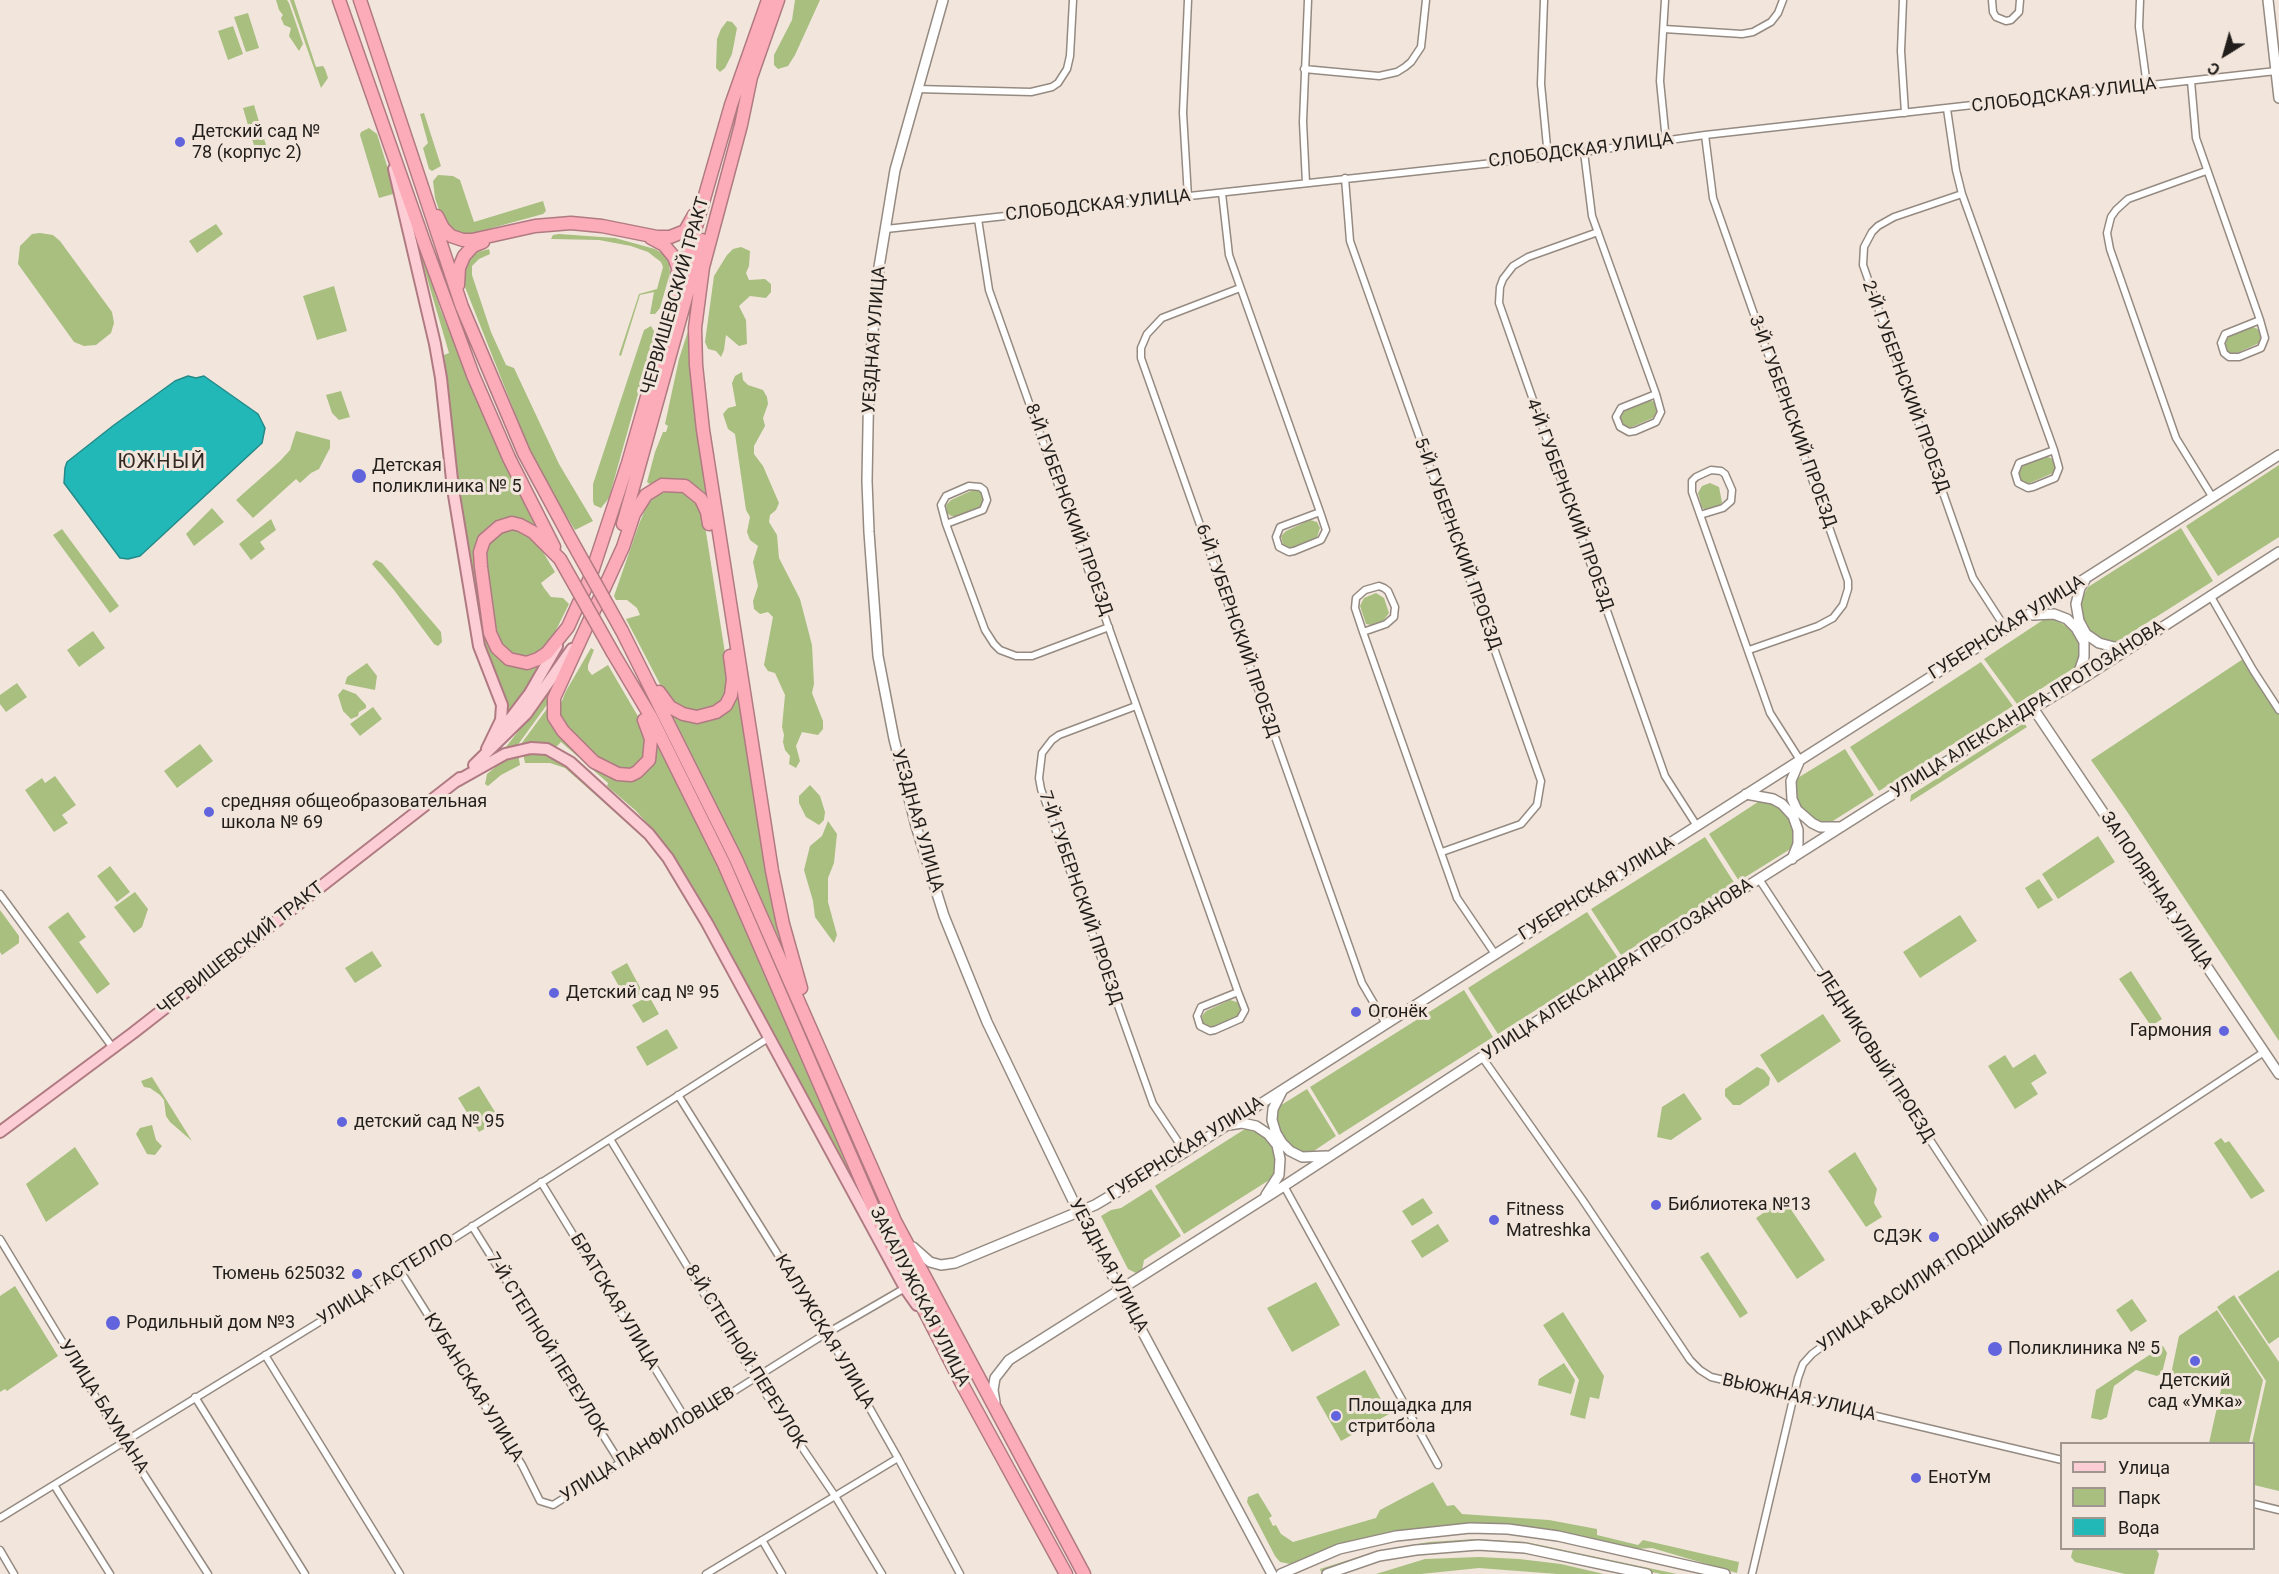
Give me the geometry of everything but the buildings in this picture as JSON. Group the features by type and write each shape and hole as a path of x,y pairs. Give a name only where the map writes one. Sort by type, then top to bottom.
{"highway":[{"path":"339,0 449,311 492,422 560,559 616,659 651,739 651,754 645,765 637,772 624,776 594,762 569,739 554,717 553,706 556,690 584,632 609,575 622,547 634,514 646,495 656,487 669,484 685,486 696,493 705,505 733,679 732,694 726,705 710,715 697,717 683,714 666,701 636,658"},
{"path":"360,0 462,307 515,433 622,631 710,803 903,1236 1084,1574"},
{"path":"420,183 443,228 451,236 463,240 499,235 546,224 571,223 602,226 647,236 676,236 690,225 723,112 768,0"},
{"path":"778,0 752,72 741,125 703,267 696,319 696,365 702,430 772,871 783,924 813,1030"},
{"name":"ЧЕРВИШЕВСКИЙ ТРАКТ","path":"560,559 533,532 512,524 499,527 488,535 482,546 480,558 490,633 495,645 504,656 521,663 538,659 555,644 568,627 582,597 624,475 731,105 754,38"},
{"name":"ЧЕРВИШЕВСКИЙ ТРАКТ","path":"609,575 684,302 752,72"},
{"path":"462,307 458,280 460,261 473,246 499,235"},
{"path":"647,236 667,249 676,262 678,276 674,306"},
{"name":"ЗАКАЛУЖСКАЯ УЛИЦА","path":"616,659 651,717 698,807 758,939 882,1228 1066,1574"}],"main road":[{"path":"385,130 435,344 453,489 479,646 502,705 501,720 481,758"},
{"name":"ЧЕРВИШЕВСКИЙ ТРАКТ","path":"481,758 530,693 568,627"},
{"name":"ЧЕРВИШЕВСКИЙ ТРАКТ","path":"0,1132 457,781 526,714 584,632"},
{"path":"457,781 498,758 520,749 547,749 570,762 639,823 668,858 697,905 905,1288 932,1324"}],"street":[{"name":"УЕЗДНАЯ УЛИЦА","path":"943,0 895,170 878,278 869,374 867,481 878,656 894,739 916,826 944,916 987,1022 1080,1213 1272,1574"},
{"path":"917,89 1031,92 1052,87 1062,78 1069,63 1073,0"},
{"path":"1188,0 1183,113 1188,197"},
{"path":"1306,183 1303,122 1308,0"},
{"path":"1304,69 1379,75 1397,72 1412,62 1421,47 1425,0"},
{"path":"1544,0 1541,84 1548,156"},
{"path":"1665,0 1660,81 1666,141"},
{"path":"1664,30 1753,33 1771,22 1778,13 1783,0"},
{"path":"1903,0 1901,51 1905,113"},
{"path":"1992,0 1996,17 2006,21 2016,17 2020,0"},
{"path":"2140,0 2139,27 2146,86"},
{"path":"2268,0 2279,98"},
{"name":"СЛОБОДСКАЯ УЛИЦА","path":"886,229 1584,152 1705,135 2276,71"},
{"path":"2191,81 2196,138 2206,171 2260,320 2265,338 2261,348 2239,357 2229,357 2224,353 2221,343 2225,334 2260,320"},
{"path":"1947,109 1962,194 2054,450 2059,468 2055,478 2033,487 2018,483 2015,473 2019,463 2054,450"},
{"name":"3-Й ГУБЕРНСКИЙ ПРОЕЗД","path":"1705,135 1713,198 1848,581 1843,605 1833,618 1818,626 1749,650"},
{"path":"1584,152 1592,216 1656,394 1661,412 1656,422 1635,431 1624,431 1616,417 1621,408 1656,394"},
{"path":"2206,171 2128,199 2116,210 2108,225 2107,233 2110,249 2176,438 2213,498"},
{"name":"5-Й ГУБЕРНСКИЙ ПРОЕЗД","path":"1345,178 1350,241 1541,781 1537,805 1521,824 1442,852"},
{"path":"1222,193 1229,255 1239,288 1320,512 1326,531 1321,540 1294,551 1283,550 1279,547 1276,537 1280,527 1320,512"},
{"name":"2-Й ГУБЕРНСКИЙ ПРОЕЗД","path":"1962,194 1878,226 1864,247 1863,265 1973,578 2006,629"},
{"name":"8-Й ГУБЕРНСКИЙ ПРОЕЗД","path":"946,524 983,510 987,500 984,490 974,485 946,496 941,505 946,524 985,630 1000,650 1016,656 1032,656 1109,627 989,290 978,219"},
{"name":"4-Й ГУБЕРНСКИЙ ПРОЕЗД","path":"1598,232 1527,257 1513,266 1500,287 1499,303 1665,776 1697,826"},
{"name":"6-Й ГУБЕРНСКИЙ ПРОЕЗД","path":"1239,288 1162,318 1147,334 1141,348 1141,358 1362,983 1386,1024"},
{"name":"ГУБЕРНСКАЯ УЛИЦА","path":"903,1236 919,1254 930,1262 941,1265 955,1263 1080,1213 1185,1152 2279,455"},
{"path":"1700,515 1723,508 1731,501 1732,490 1725,474 1721,471 1701,474 1692,481 1692,492 1700,515 1749,650 1770,712 1800,760 1791,781 1792,799 1797,810 1812,823 1820,827 1842,826"},
{"name":"УЛИЦА АЛЕКСАНДРА ПРОТОЗАНОВА","path":"997,1413 993,1390 995,1378 1009,1359 1284,1186 1842,826 2070,686 2279,552"},
{"path":"2087,578 2080,588 2076,604 2079,621 2086,634 2099,643 2114,647 2133,645"},
{"path":"1363,632 1386,624 1394,617 1395,606 1391,596 1384,588 1374,587 1365,590 1356,598 1355,608 1363,632 1442,852 1457,898 1495,954"},
{"path":"2211,595 2253,670 2279,710"},
{"path":"2025,616 2042,613 2054,614 2067,619 2076,628 2084,642 2084,657 2079,672 2070,686"},
{"path":"1109,627 1245,1010 1240,1019 1215,1030 1205,1030 1200,1026 1197,1016 1202,1007 1238,992"},
{"name":"7-Й ГУБЕРНСКИЙ ПРОЕЗД","path":"1136,706 1059,735 1042,753 1039,778 1045,801 1153,1104 1185,1152"},
{"name":"ЗАПОЛЯРНАЯ УЛИЦА","path":"2033,708 2279,1074"},
{"path":"1746,794 1773,799 1782,804 1793,816 1798,830 1798,844 1792,859"},
{"name":"ЛЕДНИКОВЫЙ ПРОЕЗД","path":"1759,879 1991,1233"},
{"path":"0,894 112,1048"},
{"name":"УЛИЦА ГАСТЕЛЛО","path":"0,1518 401,1272 770,1037"},
{"name":"УЛИЦА ВАСИЛИЯ ПОДШИБЯКИНА","path":"1752,1574 1794,1396 1803,1365 1812,1354 1854,1323 2264,1052"},
{"name":"ВЬЮЖНАЯ УЛИЦА","path":"1482,1057 1582,1199 1690,1360 1711,1377 2060,1460"},
{"path":"1285,1087 1277,1098 1272,1120 1282,1143 1290,1151 1302,1157 1315,1158 1332,1155"},
{"name":"КАЛУЖСКАЯ УЛИЦА","path":"678,1095 827,1333 960,1574"},
{"path":"1225,1125 1242,1123 1256,1126 1268,1134 1277,1145 1280,1159 1278,1174 1263,1199"},
{"name":"8-Й СТЕПНОЙ ПЕРЕУЛОК","path":"610,1139 755,1378 835,1496 882,1574"},
{"name":"БРАТСКАЯ УЛИЦА","path":"541,1182 687,1421"},
{"path":"1284,1186 1438,1465"},
{"name":"7-Й СТЕПНОЙ ПЕРЕУЛОК","path":"472,1226 621,1464"},
{"name":"УЛИЦА БАУМАНА","path":"0,1239 123,1442 208,1574"},
{"name":"КУБАНСКАЯ УЛИЦА","path":"401,1272 522,1465 540,1501 545,1503"},
{"name":"УЛИЦА ПАНФИЛОВЦЕВ","path":"545,1503 554,1505 827,1333 905,1288"},
{"path":"265,1355 399,1574"},
{"path":"195,1397 305,1574"},
{"path":"706,1574 898,1458"},
{"path":"54,1485 110,1574"},
{"path":"2255,1504 2279,1510"},
{"path":"1281,1574 1339,1549 1396,1536 1470,1528 1508,1529 1558,1536 1725,1574"},
{"path":"762,1540 782,1574"},
{"path":"1327,1574 1379,1556 1416,1550 1478,1545 1525,1548 1647,1574"},
{"path":"0,1550 14,1574"}],"green space":[{"path":"276,0 287,0 289,3 303,44 299,51 289,36 291,28 284,25 281,18 283,15"},
{"path":"290,0 294,0 316,67 323,66 325,69 328,78 321,88"},
{"path":"795,0 820,0 795,55 788,66 778,69 774,65 774,55 792,20"},
{"path":"248,13 259,48 246,52 234,17"},
{"path":"727,21 732,22 737,28 732,54 725,68 720,72 716,68 717,39"},
{"path":"233,26 243,54 228,60 218,31"},
{"path":"254,105 266,145 255,149 243,108"},
{"path":"424,113 441,166 432,171 429,169 423,148 428,143 420,114"},
{"path":"369,128 377,134 394,188 393,194 379,198 360,135"},
{"path":"438,175 453,176 460,180 474,222 543,201 546,211 543,214 472,236 458,236 443,222 435,198 433,181"},
{"path":"408,213 440,308 484,418 536,528 496,523 484,532 493,651 545,660 505,719 485,653 467,552 444,355 449,353"},
{"path":"216,224 223,234 197,253 189,241"},
{"path":"32,234 53,235 60,241 112,312 114,323 111,333 96,345 84,346 74,342 18,264 20,246"},
{"path":"553,235 615,238 655,249 669,260 670,273 660,308 655,314 650,314 654,292 640,295 621,356 619,355 639,294 657,289 663,267 661,262 648,252 631,246 599,240 551,239"},
{"path":"741,247 750,251 746,273 749,280 765,279 771,284 771,292 766,298 750,296 739,306 746,320 747,344 739,346 726,335 721,357 716,351 708,349 705,342 714,276 727,255 733,249"},
{"path":"489,249 490,254 479,259 472,266 472,275 491,332 506,365 514,368 559,464 593,521 575,530 555,498 526,441 465,287 464,270 467,260 478,252"},
{"path":"334,286 347,331 317,340 303,296"},
{"path":"651,326 655,333 609,498 601,508 594,505 593,484 644,330"},
{"path":"2253,327 2262,331 2262,340 2259,343 2237,353 2228,353 2225,350 2224,343 2228,337"},
{"path":"689,328 711,504 703,491 686,480 673,478 650,484 647,482 655,452 668,426 665,424 679,359"},
{"path":"742,372 743,380 748,385 763,390 767,397 768,404 763,418 765,426 754,446 754,454 763,466 779,503 770,515 769,522 777,535 779,558 800,599 812,645 814,684 812,693 823,721 823,729 818,735 802,732 796,746 800,761 796,768 789,764 790,756 783,742 785,695 775,673 768,671 764,665 773,617 768,612 760,614 754,609 753,601 758,586 753,562 758,546 750,540 747,532 750,517 746,510 735,434 728,429 723,414 728,408 736,406 732,383 735,376"},
{"path":"341,391 350,417 339,420 332,413 326,395"},
{"path":"1648,400 1655,402 1659,408 1655,417 1632,427 1627,428 1621,424 1620,417 1624,411"},
{"path":"296,431 330,440 330,448 319,469 300,483 296,479 253,518 236,500 290,450"},
{"path":"2046,456 2055,460 2056,469 2053,473 2030,483 2022,483 2019,480 2018,472 2022,466"},
{"path":"2279,465 2279,537 2218,576 2186,526"},
{"path":"1710,483 1719,487 1722,502 1707,510 1702,508 1698,493 1702,486"},
{"path":"975,489 982,491 985,497 982,506 959,516 951,516 947,513 946,505 951,500"},
{"path":"682,491 692,496 703,513 728,672 727,694 717,707 698,713 676,706 663,690 626,619 640,615 637,608 627,600 616,600 614,596 648,503 659,494"},
{"path":"212,508 224,522 194,546 186,534"},
{"path":"271,519 276,530 260,542 265,549 251,560 239,544"},
{"path":"1310,520 1317,522 1320,528 1317,537 1294,547 1286,547 1283,544 1281,536 1286,531"},
{"path":"2181,528 2213,581 2115,643 2103,642 2090,633 2083,623 2080,603 2088,587"},
{"path":"62,529 119,606 110,613 53,535"},
{"path":"509,529 525,532 537,542 555,572 541,583 551,597 563,598 569,604 549,644 532,658 510,656 495,638 485,567 486,546 493,537"},
{"path":"376,560 382,563 441,632 442,642 438,646 434,644 372,564"},
{"path":"1376,593 1384,598 1389,613 1383,621 1371,625 1366,624 1360,606 1364,598"},
{"path":"2046,618 2052,618 2068,627 2078,641 2080,651 2077,666 2017,704 1984,659"},
{"path":"93,631 105,648 79,667 67,650"},
{"path":"591,648 594,650 588,670 592,675 608,665 639,718 645,735 644,757 630,769 622,770 606,764 572,735 560,717 559,708 566,691"},
{"path":"2243,659 2279,714 2279,1041 2091,760"},
{"path":"1981,662 2013,706 1879,791 1850,747"},
{"path":"367,663 377,676 375,690 345,684 347,677"},
{"path":"17,683 27,697 6,712 0,704 0,695"},
{"path":"552,688 549,702 517,746 502,752"},
{"path":"343,689 356,694 366,705 358,716 351,719 343,711 338,695"},
{"path":"738,691 786,954 745,863 672,715 689,721 737,695"},
{"path":"549,706 550,721 558,735 592,767 615,780 629,781 654,761 658,746 716,861 883,1241 725,944 691,883 659,836 635,810 607,786 608,783 561,742 555,748 521,744"},
{"path":"373,707 382,719 360,736 350,724"},
{"path":"2024,723 2027,727 1910,802 1911,795"},
{"path":"200,744 213,761 177,788 164,771"},
{"path":"1845,749 1874,795 1828,824 1820,823 1809,818 1798,802 1794,786 1796,779"},
{"path":"523,753 548,754 563,761 629,821 627,823 565,768 550,763 525,763"},
{"path":"518,754 520,765 501,775 488,786 485,784 487,774 499,764"},
{"path":"55,776 76,805 62,815 68,823 54,832 25,790 42,778 45,783"},
{"path":"810,785 820,796 825,812 824,820 819,825 806,817 799,803 799,796"},
{"path":"1761,800 1771,802 1786,814 1794,830 1792,848 1739,881 1709,834"},
{"path":"828,821 837,834 834,863 828,878 828,902 837,935 834,943 815,917 804,870 810,846 822,836"},
{"path":"2098,836 2115,862 2058,899 2042,874"},
{"path":"1705,837 1735,884 1621,955 1591,909"},
{"path":"110,866 130,892 117,902 97,876"},
{"path":"2039,879 2053,900 2038,909 2025,888"},
{"path":"135,892 148,909 142,927 134,933 114,907"},
{"path":"0,910 19,936 19,943 2,955 0,952"},
{"path":"68,912 86,937 79,942 110,984 97,994 48,927"},
{"path":"1587,912 1618,958 1498,1034 1468,988"},
{"path":"1960,915 1977,941 1920,978 1903,952"},
{"path":"372,951 382,966 355,983 345,968"},
{"path":"627,963 643,993 627,1001 611,972"},
{"path":"2131,971 2162,1019 2151,1026 2119,979"},
{"path":"1464,990 1493,1037 1339,1135 1310,1087"},
{"path":"649,996 659,1014 643,1023 632,1005"},
{"path":"1230,1000 1237,1002 1241,1008 1237,1017 1214,1027 1206,1027 1203,1024 1202,1016 1206,1011"},
{"path":"1823,1014 1841,1041 1778,1083 1760,1055"},
{"path":"667,1029 678,1048 647,1066 636,1047"},
{"path":"2035,1054 2047,1073 2031,1083 2038,1094 2015,1109 1988,1066 2005,1055 2013,1068"},
{"path":"1757,1067 1764,1070 1770,1078 1769,1085 1740,1105 1733,1105 1725,1096 1725,1089"},
{"path":"152,1077 192,1141 170,1122 166,1116 164,1100 160,1095 144,1087 141,1081"},
{"path":"479,1086 500,1120 479,1132 458,1098"},
{"path":"1307,1089 1336,1136 1308,1155 1287,1144 1279,1131 1276,1114 1278,1107"},
{"path":"1684,1093 1702,1119 1671,1140 1657,1137 1662,1107"},
{"path":"152,1125 156,1140 162,1146 155,1155 147,1154 136,1134 140,1128"},
{"path":"1245,1129 1260,1133 1274,1147 1277,1159 1274,1177 1184,1234 1155,1186"},
{"path":"2221,1138 2225,1143 2229,1141 2265,1191 2251,1199 2214,1143"},
{"path":"75,1147 99,1184 46,1222 26,1184"},
{"path":"1855,1152 1877,1189 1874,1203 1882,1217 1866,1227 1828,1171"},
{"path":"1151,1189 1181,1236 1144,1260 1142,1270 1136,1273 1128,1269 1101,1216 1111,1210 1121,1208"},
{"path":"1423,1198 1433,1213 1412,1226 1402,1211"},
{"path":"1784,1199 1825,1260 1797,1279 1756,1218"},
{"path":"1438,1224 1449,1241 1422,1258 1411,1241"},
{"path":"1708,1252 1748,1313 1740,1318 1700,1257"},
{"path":"2279,1270 2279,1337 2269,1344 2238,1297"},
{"path":"1316,1282 1340,1325 1292,1352 1267,1308"},
{"path":"15,1286 58,1356 7,1391 5,1389 0,1392 0,1296"},
{"path":"2234,1295 2279,1362 2279,1491 2255,1485 2255,1442 2252,1442 2266,1381 2217,1307"},
{"path":"2132,1299 2147,1321 2131,1332 2116,1310"},
{"path":"2217,1310 2263,1380 2249,1442 2209,1442 2222,1385 2171,1374 2179,1336"},
{"path":"1563,1312 1604,1376 1599,1399 1590,1397 1585,1419 1570,1415 1579,1380 1543,1325"},
{"path":"2163,1346 2167,1353 2162,1373 2157,1376 2136,1370 2114,1386 2107,1417 2101,1420 2091,1418 2096,1390"},
{"path":"1564,1363 1575,1380 1571,1394 1538,1385 1539,1379"},
{"path":"1365,1370 1389,1414 1341,1441 1316,1397"},
{"path":"1433,1482 1447,1506 1454,1505 1462,1514 1549,1520 1597,1529 1597,1535 1638,1545 1643,1540 1739,1562 1737,1573 1652,1548 1636,1549 1527,1527 1479,1523 1418,1530 1290,1564 1280,1562 1275,1556 1247,1502 1248,1497 1258,1493 1272,1516 1269,1518 1273,1526 1276,1525 1281,1534 1293,1542 1376,1518 1380,1510"},
{"path":"1475,1539 1526,1542 1677,1574 1661,1574 1525,1545 1476,1543 1354,1561 1321,1572 1320,1569 1377,1551 1429,1542"},
{"path":"2073,1550 2157,1550 2159,1554 2154,1574 2125,1574 2075,1562 2071,1557"},
{"path":"1479,1557 1561,1564 1604,1574 1557,1574 1479,1568 1421,1574 1376,1574 1425,1559"}],"water":[{"path":"188,376 196,378 204,376 258,414 265,428 262,443 140,556 120,558 64,483 67,462 175,381"}],"place":[{"name":"Детский сад № 78 (корпус 2)","path":"180,142"},
{"name":"Детская поликлиника № 5","path":"359,476"},
{"name":"средняя общеобразовательная школа № 69","path":"209,812"},
{"name":"Детский сад № 95","path":"554,993"},
{"name":"Огонёк","path":"1356,1012"},
{"name":"Гармония","path":"2224,1031"},
{"name":"детский сад № 95","path":"342,1122"},
{"name":"Библиотека №13","path":"1656,1205"},
{"name":"Fitness Matreshka","path":"1494,1220"},
{"name":"СДЭК","path":"1934,1237"},
{"name":"Тюмень 625032","path":"357,1274"},
{"name":"Родильный дом №3","path":"113,1323"},
{"name":"Поликлиника № 5","path":"1995,1349"},
{"name":"Детский сад «Умка»","path":"2195,1361"},
{"name":"Площадка для стритбола","path":"1336,1416"},
{"name":"ЕнотУм","path":"1916,1478"}],"district":[{"name":"ЮЖНЫЙ","path":"162,463"}]}
